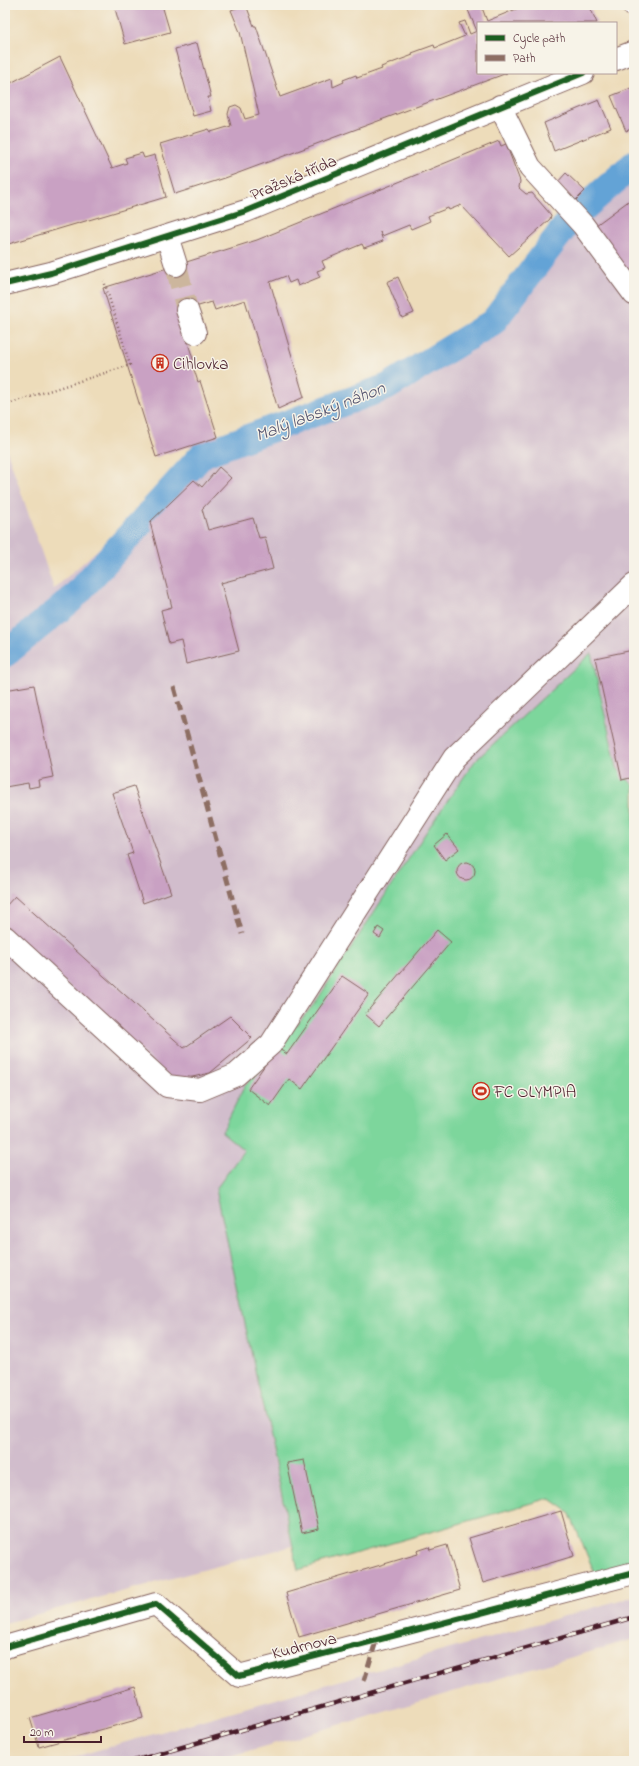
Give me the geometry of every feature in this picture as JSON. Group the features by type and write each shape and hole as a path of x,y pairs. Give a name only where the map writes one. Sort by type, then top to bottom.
{"street":[{"path":"617,59 634,52"},
{"name":"Pražská třída","path":"5,284 51,273 246,212 580,74"},
{"path":"500,106 530,167 567,206 634,294"},
{"path":"167,236 176,265"},
{"path":"187,310 195,333"},
{"path":"5,937 167,1086 200,1090 236,1075 271,1044 454,758 634,585"},
{"name":"Kudrnova","path":"5,1647 156,1604 239,1676 634,1573"}],"path":[{"path":"8,404 130,365 104,280"}],"shaded area":[{"path":"634,175 634,786 617,768 591,654 475,761 432,823 314,1003 244,1087 223,1132 244,1150 216,1189 292,1546 5,1623 5,445 54,589 203,454 292,424 478,338 529,290 582,218"},
{"path":"634,1596 634,1639 384,1712 213,1761 60,1761"}],"green space":[{"path":"591,653 617,768 634,786 634,1564 595,1574 569,1512 549,1498 298,1570 216,1189 244,1150 222,1132 244,1087 315,1003 432,823 475,761"}],"building":[{"path":"114,5 162,5 170,32 125,44"},
{"path":"246,5 254,26 256,26 280,97 332,78 333,87 344,82 343,80 356,75 357,78 382,69 381,67 413,55 412,53 434,45 435,48 465,36 459,23 465,21 470,34 477,31 477,74 504,74 225,178 175,194 160,144 209,129 211,132 231,126 228,114 230,107 236,105 241,108 245,119 259,115 240,32 231,10"},
{"path":"481,5 487,21 526,5 589,5 597,22 477,22 477,31 468,10"},
{"path":"197,43 211,97 208,97 211,111 193,116 175,49"},
{"path":"60,57 112,168 127,163 125,158 142,153 144,158 155,155 166,197 5,245 5,86"},
{"path":"634,87 634,128 626,131 611,96"},
{"path":"599,100 611,128 554,151 544,123"},
{"path":"499,141 501,146 506,144 520,181 519,188 526,194 532,193 551,215 550,219 509,256 461,205 449,210 448,208 428,216 430,221 411,229 409,225 382,236 380,232 383,241 364,248 362,244 322,261 325,268 317,271 320,277 298,286 296,280 289,283 286,276 270,282 304,397 278,409 245,300 215,310 212,302 178,312 194,362 192,363 198,382 200,381 218,437 156,457 103,288 257,240"},
{"path":"566,173 585,191 575,201 556,184"},
{"path":"634,197 634,283 592,228"},
{"path":"398,277 414,313 402,318 387,282"},
{"path":"219,467 231,478 202,509 208,530 253,518 259,538 265,537 273,569 221,583 239,651 186,664 181,641 169,644 161,610 172,607 150,522 194,480 202,487"},
{"path":"633,650 634,777 622,780 595,658"},
{"path":"34,685 53,777 38,780 39,786 29,788 28,783 5,787 5,690"},
{"path":"134,786 171,893 143,903 127,855 133,853 112,793"},
{"path":"447,834 459,849 445,860 434,845"},
{"path":"466,862 472,865 475,871 472,877 466,880 460,877 457,871 460,865"},
{"path":"15,896 184,1048 230,1016 252,1038 210,1073 175,1081 5,927 5,907"},
{"path":"378,927 384,931 380,938 374,934"},
{"path":"437,930 451,942 379,1026 365,1014"},
{"path":"342,976 369,994 302,1089 289,1079 270,1106 248,1089 277,1048 287,1054"},
{"path":"304,1460 319,1529 302,1533 287,1463"},
{"path":"561,1511 574,1556 483,1583 469,1538"},
{"path":"447,1545 460,1590 299,1637 286,1593 418,1554 417,1551 429,1547 430,1550"},
{"path":"135,1687 143,1718 39,1747 30,1718"}],"waterway":[{"name":"Malý labský náhon","path":"5,654 71,600 203,454 387,387 493,322 570,220 634,164"}],"tunnel":[{"path":"176,265 187,310"}],"railway":[{"path":"134,1761 634,1617"}],"marked path":[{"path":"174,687 242,934"},
{"path":"364,1681 376,1641"}],"cycle path":[{"path":"5,284 51,273 246,211 581,74"},
{"path":"5,1647 156,1604 239,1676 634,1573"}],"place":[{"name":"Cihlovka","path":"160,363"},
{"name":"FC OLYMPIA","path":"481,1091"}]}
